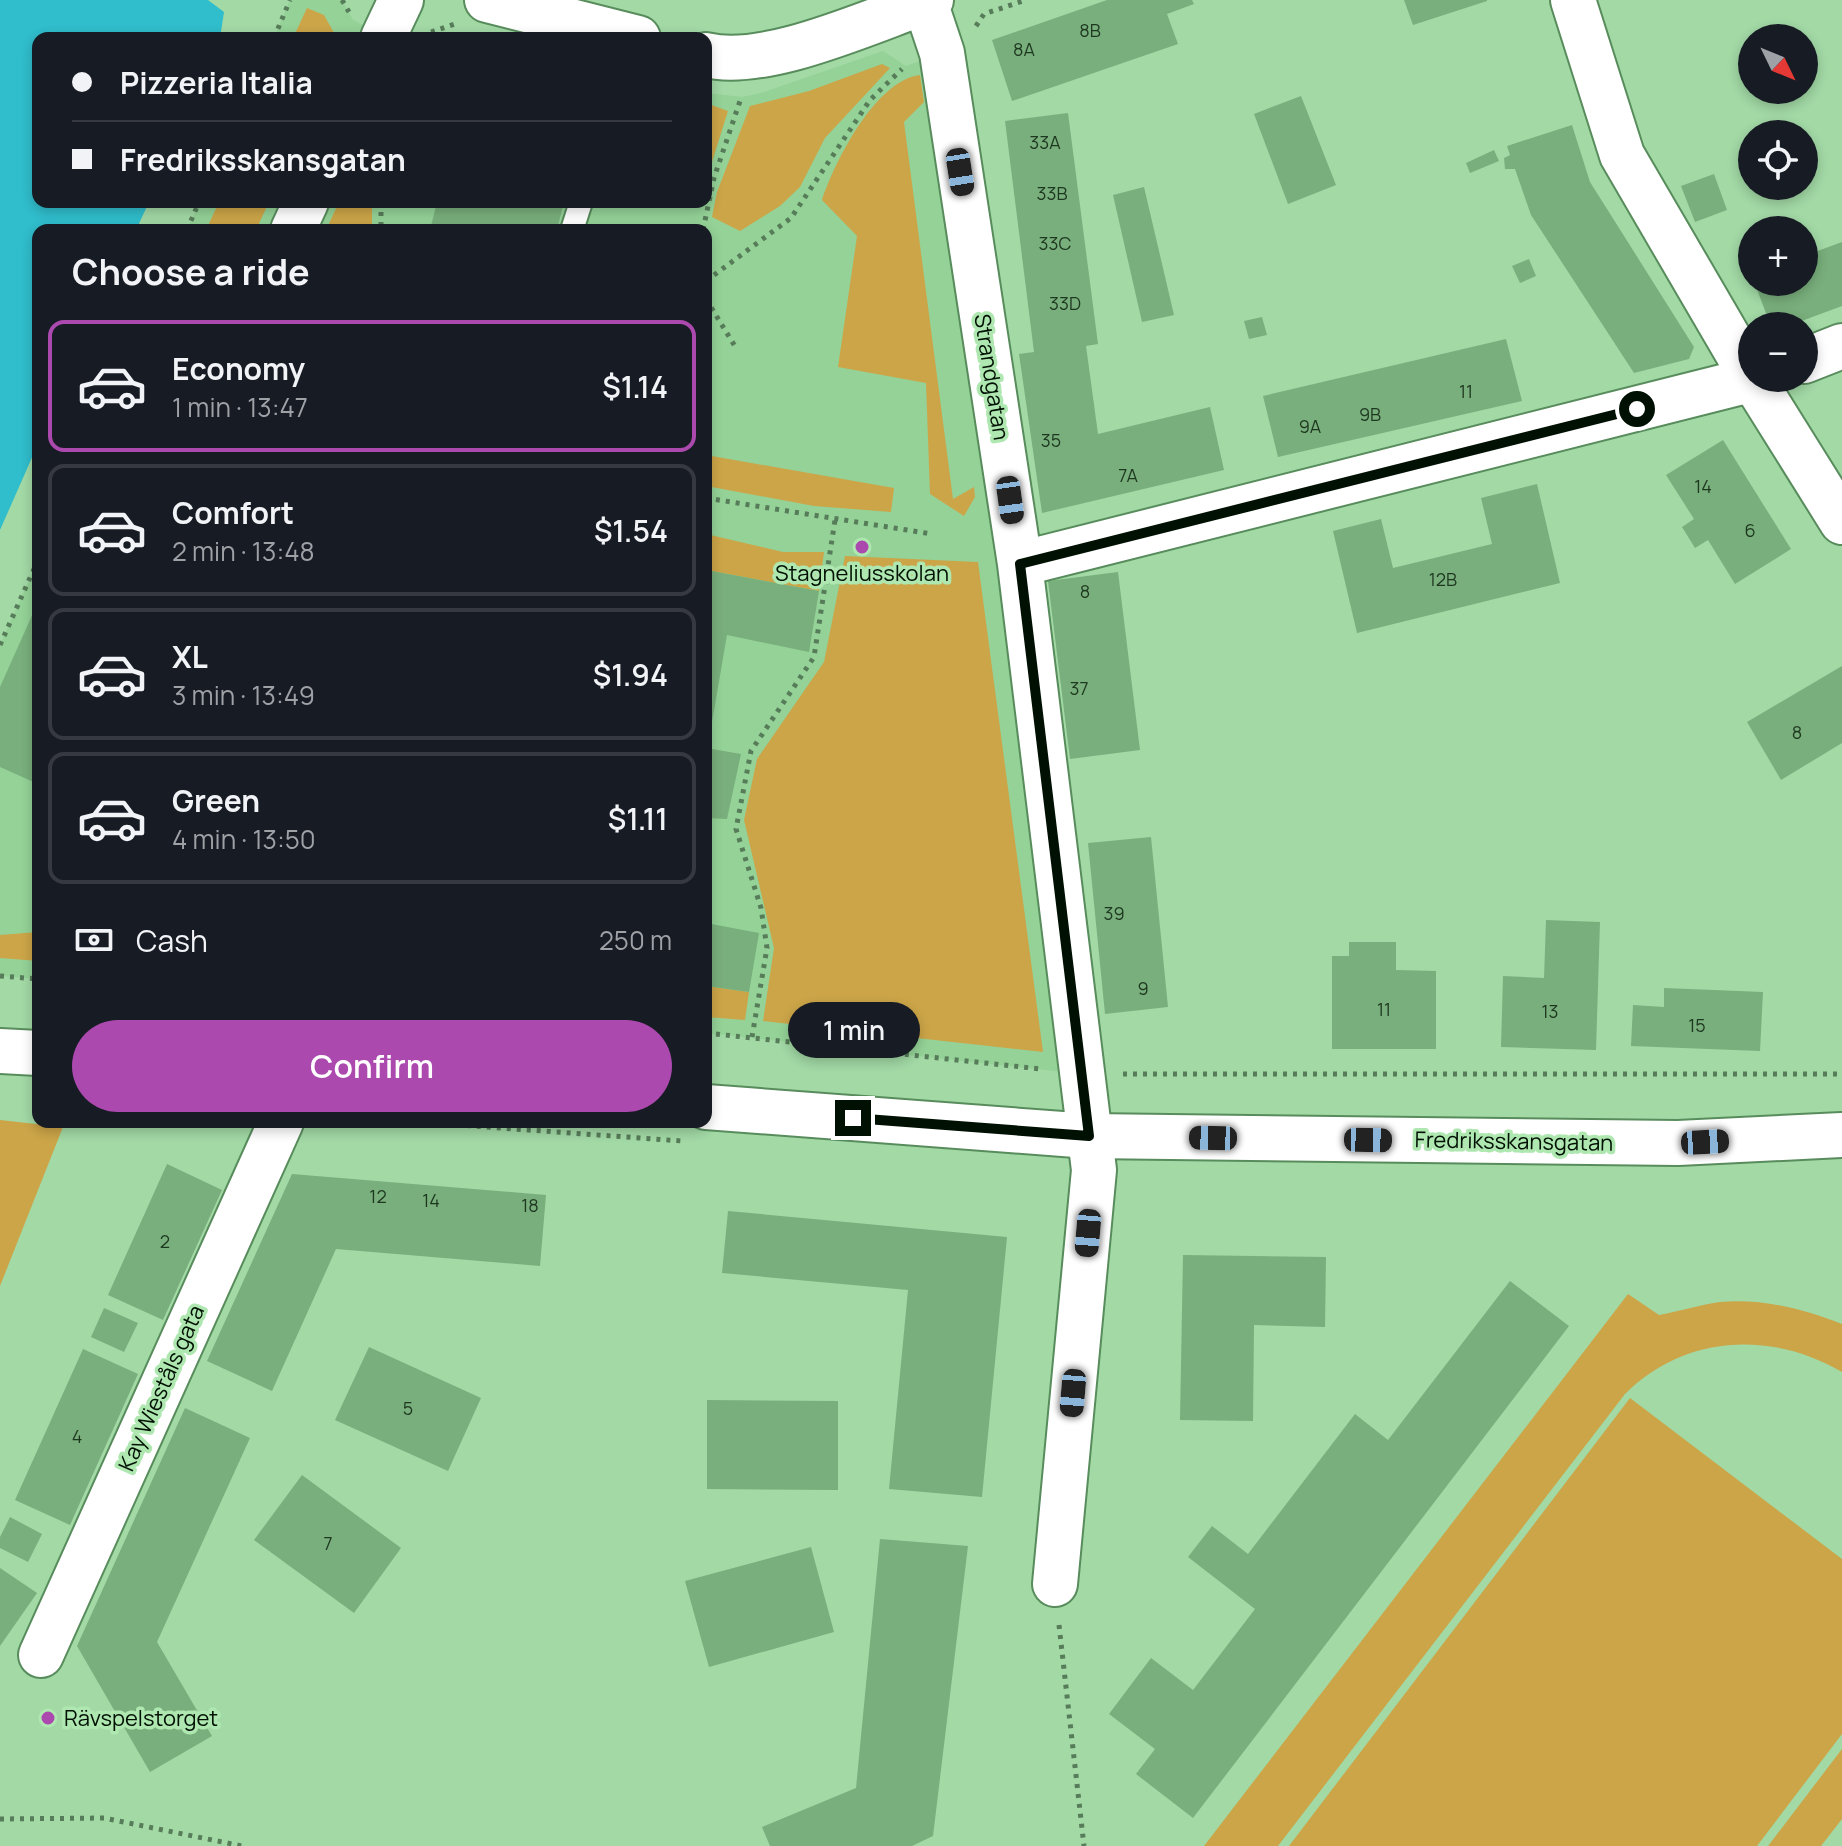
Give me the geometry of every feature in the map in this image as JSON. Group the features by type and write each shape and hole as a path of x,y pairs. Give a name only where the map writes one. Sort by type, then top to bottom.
{"street":[{"path":"386,32 401,0"},
{"path":"487,0 614,32"},
{"path":"1573,0 1622,155 1738,351"},
{"path":"712,56 781,52 928,1"},
{"name":"Strandgatan","path":"928,1 942,53 1020,564 1094,1170 1055,1584"},
{"path":"1818,355 1842,346"},
{"path":"1020,564 1738,382"},
{"path":"1763,392 1842,522"},
{"path":"0,1051 32,1053"},
{"name":"Fredriksskansgatan","path":"712,1107 1089,1136 1678,1143 1842,1135"},
{"name":"Kay Wieståls gata","path":"41,1655 278,1128"}],"path":[{"path":"277,32 290,0"},
{"path":"970,36 984,14 1026,0"},
{"path":"712,277 791,218 870,100 906,66"},
{"path":"712,187 742,97"},
{"path":"712,309 736,348"},
{"path":"712,499 932,534"},
{"path":"752,1037 767,948 761,908 736,829 751,751 814,657 835,520"},
{"path":"0,645 32,573"},
{"path":"0,976 32,979"},
{"path":"712,1034 1082,1074 1842,1074"},
{"path":"1055,1584 1084,1846"},
{"path":"0,1819 104,1818 242,1846"}],"shaded area":[{"path":"290,0 342,0 353,20 377,32 277,32"},
{"path":"307,8 324,15 334,32 296,32"},
{"name":"Stagneliusskolan","path":"883,51 906,66 942,53 1082,1074 712,1034 712,224 190,224 196,208 712,208 712,94 742,97"},
{"path":"882,64 890,68 825,138 800,187 780,206 740,231 712,217 717,192 750,106 809,91"},
{"path":"920,75 924,102 904,122 953,499 974,487 975,497 964,516 930,494 926,383 838,367 857,236 822,200 847,145 873,106 904,80"},
{"path":"712,105 728,111 712,162"},
{"path":"216,208 266,208 259,224 209,224"},
{"path":"336,208 372,208 372,224 329,224"},
{"path":"712,456 894,488 891,512 814,506 712,487"},
{"path":"712,535 783,552 824,552 819,591 712,571"},
{"path":"845,556 978,562 1043,1052 763,1021 774,948 744,820 757,759 824,662"},
{"path":"32,573 32,979 0,976 0,645"},
{"path":"32,932 32,961 0,958 0,935"},
{"path":"712,987 749,992 745,1020 712,1017"},
{"path":"0,1120 32,1124 32,1128 63,1128 0,1286"},
{"path":"1628,1294 1659,1315 1736,1301 1798,1309 1842,1324 1842,1372 1786,1349 1729,1345 1701,1350 1648,1374 1625,1394 1278,1846 1204,1846"},
{"path":"1630,1398 1842,1559 1842,1734 1757,1846 1289,1846"},
{"path":"1842,1749 1842,1819 1821,1846 1768,1846"}],"water":[{"path":"0,0 208,0 224,12 221,32 32,32 32,208 146,208 139,224 32,224 32,458 0,530"}],"building":[{"path":"1107,0 1192,0 1194,4 1167,14 1178,44 1012,101 992,40"},
{"path":"1404,0 1487,0 1487,1 1413,25"},
{"path":"1301,96 1336,185 1288,204 1254,114"},
{"path":"1068,113 1098,344 1086,346 1098,434 1210,407 1224,470 1042,513 1019,354 1034,352 1005,121"},
{"path":"1572,125 1590,182 1694,347 1689,359 1634,373 1531,215 1515,169 1505,169 1504,158 1510,155 1507,146"},
{"path":"1494,150 1499,161 1470,173 1466,163"},
{"path":"1714,174 1727,210 1695,222 1681,186"},
{"path":"1144,187 1174,315 1142,322 1113,195"},
{"path":"436,208 562,208 558,224 432,224"},
{"path":"1842,242 1842,306 1818,315 1818,312 1766,312 1759,296 1818,296 1818,251"},
{"path":"1529,259 1536,276 1520,283 1512,266"},
{"path":"1262,317 1267,335 1249,339 1244,321"},
{"path":"1506,339 1522,401 1278,457 1263,396"},
{"path":"1723,440 1791,549 1735,584 1708,540 1695,548 1682,527 1694,519 1666,475"},
{"path":"1537,484 1560,583 1357,633 1333,531 1381,519 1393,568 1492,544 1481,498"},
{"name":"Stagneliusskolan","path":"712,571 819,591 809,652 727,635 712,722"},
{"path":"1118,572 1140,750 1070,759 1048,581"},
{"path":"32,615 32,781 0,767 0,687"},
{"path":"1842,666 1842,743 1781,780 1747,722"},
{"path":"712,749 741,754 727,819 712,818"},
{"path":"1151,837 1168,1007 1105,1014 1088,843"},
{"path":"1546,920 1600,922 1596,1050 1501,1047 1503,976 1544,978"},
{"path":"712,924 759,933 749,992 712,987"},
{"path":"1349,942 1396,942 1396,970 1436,971 1436,1049 1332,1049 1332,956 1349,956"},
{"path":"1664,988 1763,992 1760,1051 1631,1046 1633,1005 1664,1007"},
{"path":"167,1164 222,1190 163,1320 108,1295"},
{"path":"292,1174 546,1195 540,1266 336,1249 272,1391 207,1361"},
{"path":"728,1211 1007,1237 982,1497 889,1489 908,1290 722,1273"},
{"path":"1183,1255 1326,1257 1325,1327 1254,1325 1253,1421 1180,1420"},
{"path":"1510,1281 1569,1326 1193,1818 1136,1774 1155,1749 1109,1714 1151,1658 1193,1690 1255,1609 1188,1557 1212,1526 1248,1554 1355,1414 1388,1440"},
{"path":"104,1308 138,1323 124,1352 91,1337"},
{"path":"369,1347 481,1398 448,1471 335,1420"},
{"path":"83,1349 138,1374 70,1525 15,1500"},
{"path":"707,1400 838,1401 838,1490 707,1489"},
{"path":"185,1408 250,1438 157,1642 212,1736 150,1772 77,1646"},
{"path":"302,1475 401,1548 354,1613 254,1540"},
{"path":"10,1517 42,1534 28,1562 0,1548 0,1537"},
{"path":"880,1539 968,1546 933,1836 912,1846 770,1846 762,1827 856,1788"},
{"path":"811,1547 834,1632 709,1667 685,1581"},
{"path":"0,1568 37,1593 0,1646"}],"place":[{"name":"Stagneliusskolan","path":"862,547"},
{"name":"Rävspelstorget","path":"48,1718"}],"route":[{"path":"853,1118 1089,1136 1020,564 1637,409"}]}
